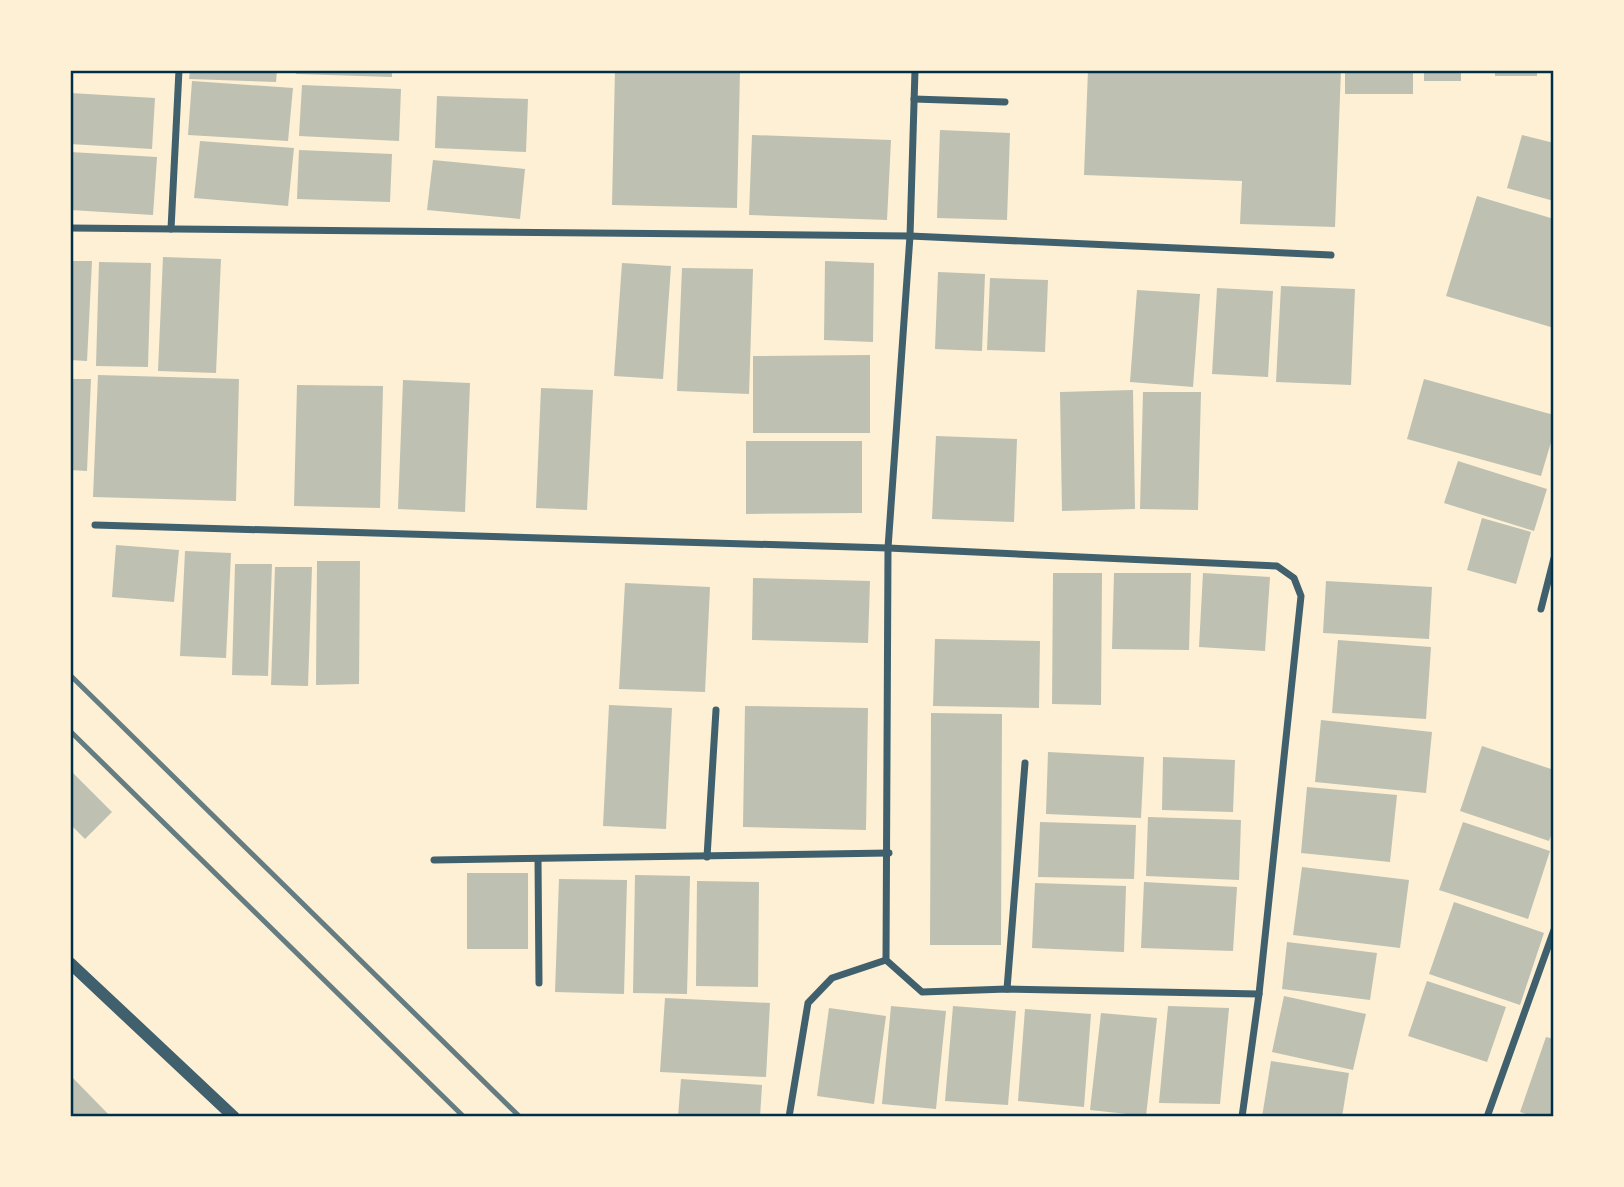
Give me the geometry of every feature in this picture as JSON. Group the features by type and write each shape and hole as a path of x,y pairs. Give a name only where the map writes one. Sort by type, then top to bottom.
{"street":[{"path":"172,229 179,70"},
{"path":"915,70 910,236 888,548 889,853 886,960 922,992 1007,989 1259,994"},
{"path":"914,99 1005,102"},
{"path":"70,228 910,236 1331,255"},
{"path":"95,524 888,548 1277,566 1294,578 1301,596 1259,994 1242,1117"},
{"path":"1541,609 1554,558"},
{"path":"707,857 716,710"},
{"path":"1007,989 1025,763"},
{"path":"434,860 889,853"},
{"path":"538,859 539,983"},
{"path":"1487,1117 1554,930"},
{"path":"789,1117 808,1003 832,978 886,960"},
{"path":"70,963 233,1117"}],"building":[{"path":"190,70 277,70 276,82 189,79"},
{"path":"296,70 392,70 392,77 296,74"},
{"path":"615,70 740,70 737,208 612,205"},
{"path":"1088,70 1341,70 1335,227 1240,224 1242,181 1084,175"},
{"path":"1345,70 1413,70 1413,94 1345,94"},
{"path":"1424,70 1461,70 1461,81 1424,81"},
{"path":"1495,70 1537,70 1537,76 1495,76"},
{"path":"192,81 293,88 288,141 188,135"},
{"path":"302,85 401,89 399,141 299,136"},
{"path":"70,93 155,98 152,149 70,144"},
{"path":"437,96 528,99 526,152 435,148"},
{"path":"940,130 1010,133 1007,220 937,218"},
{"path":"752,135 891,140 887,220 749,215"},
{"path":"1522,135 1554,143 1554,201 1507,188"},
{"path":"200,141 294,148 288,206 194,198"},
{"path":"299,150 392,154 390,202 297,199"},
{"path":"70,152 157,157 153,215 70,210"},
{"path":"433,160 525,169 520,219 427,210"},
{"path":"1477,196 1554,219 1554,328 1446,296"},
{"path":"163,257 221,259 216,373 158,371"},
{"path":"70,261 92,261 87,361 70,360"},
{"path":"825,261 874,263 873,342 824,340"},
{"path":"99,262 151,263 148,367 96,366"},
{"path":"622,263 671,266 663,379 614,376"},
{"path":"682,268 753,269 749,394 677,391"},
{"path":"938,272 985,274 982,351 935,349"},
{"path":"990,278 1048,280 1045,352 987,350"},
{"path":"1281,286 1355,289 1351,385 1276,382"},
{"path":"1217,288 1273,291 1268,377 1212,374"},
{"path":"1137,290 1200,294 1193,387 1130,382"},
{"path":"870,355 870,433 753,433 753,356"},
{"path":"98,375 239,379 236,501 93,497"},
{"path":"70,379 91,379 87,471 70,470"},
{"path":"1424,379 1554,415 1554,432 1541,476 1407,439"},
{"path":"403,380 470,383 465,512 398,509"},
{"path":"297,385 383,386 380,508 294,506"},
{"path":"541,388 593,390 587,510 536,508"},
{"path":"1133,390 1135,509 1062,511 1060,392"},
{"path":"1143,392 1201,392 1198,510 1140,509"},
{"path":"936,436 1017,439 1014,522 932,519"},
{"path":"746,441 862,441 862,513 746,514"},
{"path":"1458,461 1547,489 1534,531 1444,503"},
{"path":"1482,518 1531,532 1516,584 1467,570"},
{"path":"116,545 179,550 174,602 112,597"},
{"path":"185,551 231,553 226,658 180,656"},
{"path":"317,561 360,561 359,684 316,685"},
{"path":"235,564 272,564 268,676 232,675"},
{"path":"275,567 312,567 308,686 271,685"},
{"path":"1053,573 1102,573 1101,705 1052,704"},
{"path":"1114,573 1191,573 1189,650 1112,649"},
{"path":"1203,573 1270,577 1265,651 1199,647"},
{"path":"753,578 870,581 868,643 752,640"},
{"path":"1326,581 1432,587 1429,639 1323,633"},
{"path":"625,583 710,587 705,692 619,689"},
{"path":"935,639 1040,641 1039,708 933,706"},
{"path":"1338,640 1431,647 1426,719 1332,713"},
{"path":"609,705 672,708 666,829 603,826"},
{"path":"745,706 868,708 866,830 743,827"},
{"path":"931,713 1002,714 1001,945 930,945"},
{"path":"1321,720 1432,732 1426,793 1315,782"},
{"path":"1482,746 1554,770 1554,827 1549,841 1460,811"},
{"path":"1048,752 1144,757 1141,818 1046,814"},
{"path":"1163,757 1235,760 1233,812 1162,810"},
{"path":"70,770 112,812 85,839 70,824"},
{"path":"1307,787 1397,795 1390,862 1301,853"},
{"path":"1148,817 1241,820 1239,880 1146,876"},
{"path":"1040,822 1136,825 1134,879 1038,877"},
{"path":"1463,822 1550,851 1528,919 1439,890"},
{"path":"1302,867 1409,880 1400,948 1293,935"},
{"path":"467,873 528,873 528,949 467,949"},
{"path":"635,875 690,876 687,994 633,993"},
{"path":"559,879 627,880 624,994 555,992"},
{"path":"697,881 759,882 758,987 696,986"},
{"path":"1144,882 1237,887 1233,951 1141,948"},
{"path":"1035,883 1126,886 1124,952 1032,948"},
{"path":"1454,902 1544,933 1520,1005 1429,974"},
{"path":"1287,942 1377,953 1370,1000 1282,989"},
{"path":"1427,981 1506,1007 1487,1062 1408,1036"},
{"path":"1284,996 1366,1014 1353,1070 1272,1052"},
{"path":"665,998 770,1003 766,1077 660,1072"},
{"path":"891,1006 946,1011 936,1109 882,1104"},
{"path":"953,1006 1016,1011 1008,1105 945,1101"},
{"path":"1168,1006 1229,1008 1220,1104 1159,1103"},
{"path":"829,1008 886,1016 874,1104 817,1096"},
{"path":"1025,1009 1091,1014 1084,1107 1018,1101"},
{"path":"1101,1013 1157,1018 1146,1116 1090,1110"},
{"path":"1546,1037 1554,1039 1554,1117 1535,1117 1520,1112"},
{"path":"1271,1061 1349,1073 1342,1117 1262,1117"},
{"path":"70,1075 111,1117 70,1117"},
{"path":"681,1079 762,1085 760,1117 678,1117"}],"railway":[{"path":"70,675 520,1117"},
{"path":"70,731 464,1117"}]}
